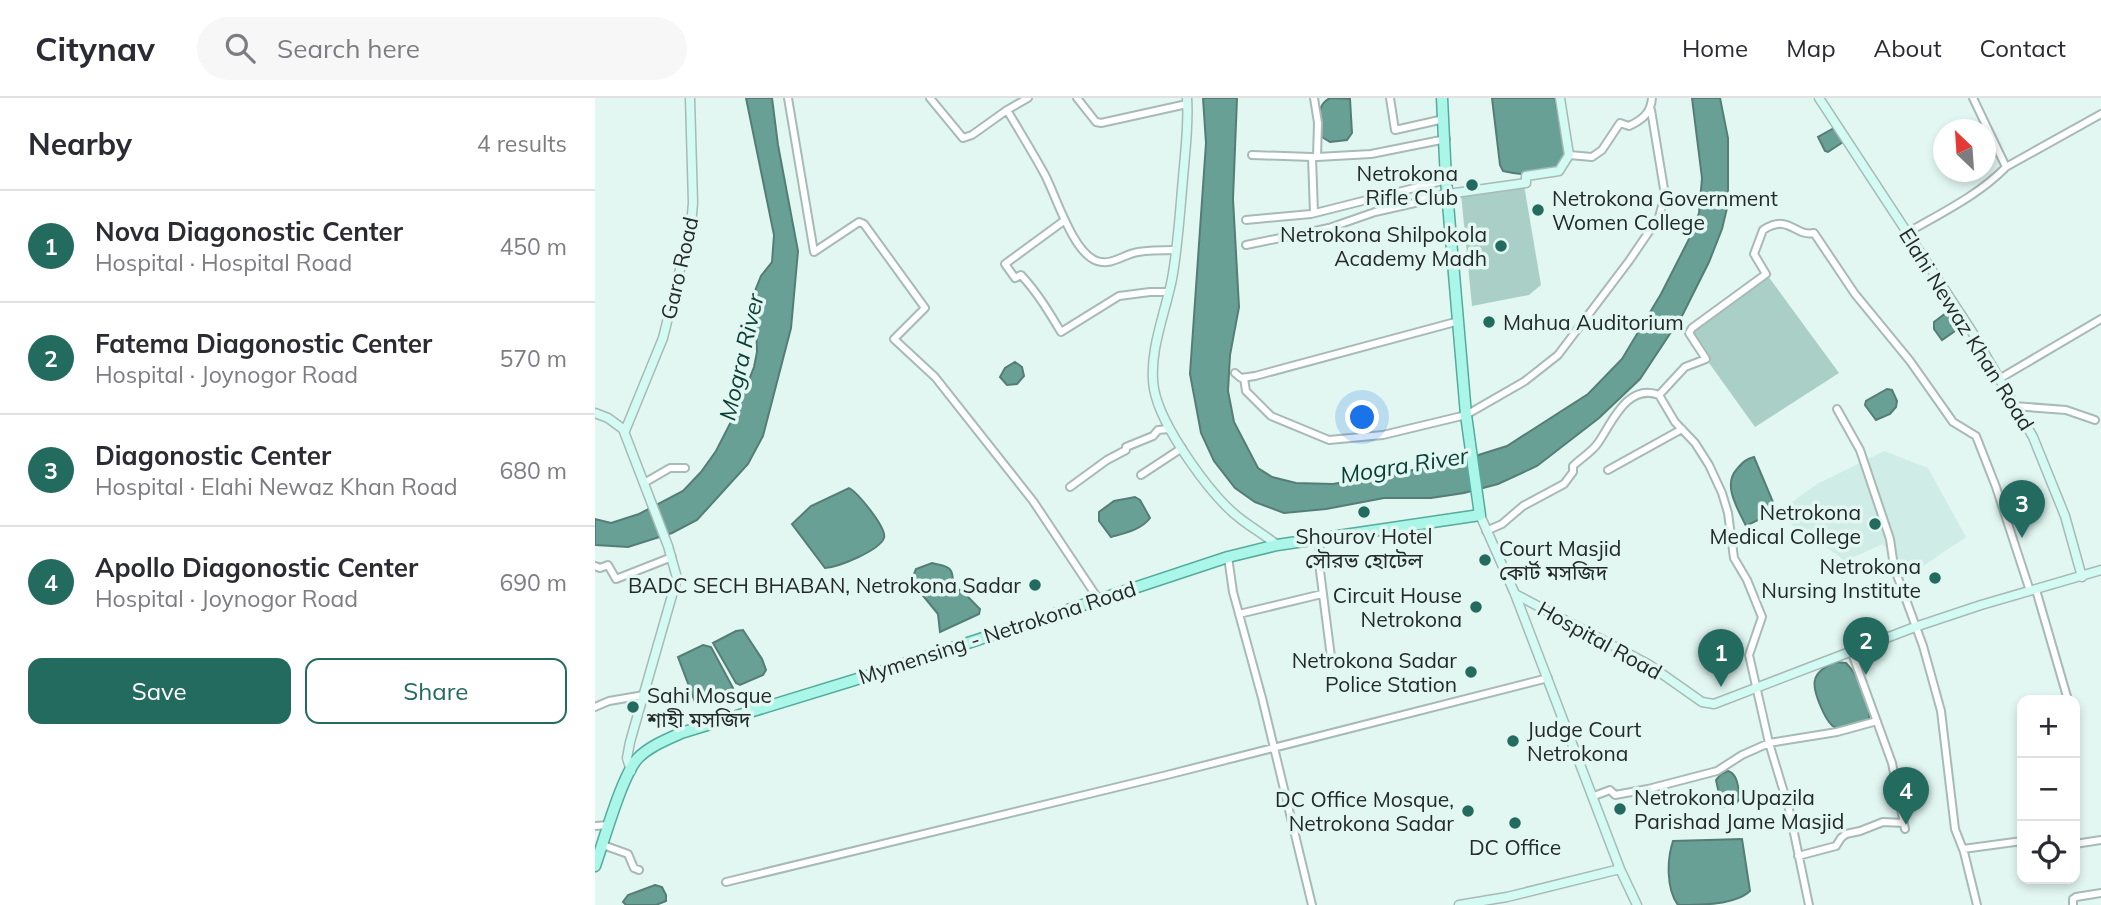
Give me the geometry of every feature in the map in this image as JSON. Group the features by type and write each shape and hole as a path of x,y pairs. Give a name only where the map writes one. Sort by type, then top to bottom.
{"main road":[{"path":"1442,98 1446,180 1466,419 1480,515"},
{"name":"Mymensing - Netrokona Road","path":"595,866 631,771 639,758 652,747 681,733 877,673 1228,557 1277,545 1480,515"}],"street":[{"name":"Garo Road","path":"625,431 663,338 691,225 693,203 690,98"},
{"path":"788,98 814,252 859,222 864,224 925,309 894,339 935,377 1028,495 1098,600"},
{"path":"930,98 963,138 972,135 1028,98"},
{"path":"1077,98 1096,122 1101,123 1187,101 1187,136 1175,250 1154,366 1154,388 1169,429 1213,489 1241,520 1277,545"},
{"path":"1314,98 1318,123 1314,213"},
{"path":"1390,98 1395,130 1444,119"},
{"path":"1247,245 1329,228 1375,212 1419,202 1420,199 1526,183 1526,176 1559,171 1569,155 1560,98"},
{"path":"1244,378 1246,391 1271,416 1329,440 1383,435 1466,419 1525,381 1558,355 1629,261 1658,217 1665,195 1651,110 1652,98"},
{"name":"Elahi Newaz Khan Road","path":"1819,98 1971,330 2033,437 2064,516 2082,576"},
{"path":"1973,98 2006,167"},
{"path":"1007,110 1047,178 1065,220 1085,253 1098,262 1113,261 1135,252 1175,250"},
{"path":"1569,155 1592,157 1602,150 1620,123 1629,126 1651,110"},
{"path":"1907,233 1971,194 2006,167 2101,114"},
{"path":"1252,155 1315,157 1371,153 1446,139"},
{"path":"1246,220 1314,213 1446,180"},
{"path":"1065,220 1005,264 1015,278 1021,275 1028,282 1061,332 1119,296 1168,292"},
{"path":"1659,395 1685,367 1706,359 1689,334 1692,328 1766,274 1754,254 1763,230 1778,223 1790,224 1808,234 1814,233 1855,295 1910,361 1953,422 1976,436 2033,591 2066,695"},
{"path":"1999,379 2101,319"},
{"path":"1235,373 1244,378 1314,362 1459,321"},
{"path":"1486,531 1502,524 1523,506 1564,484 1573,472 1573,466 1598,444 1626,402 1646,394 1659,395"},
{"path":"1659,395 1709,465 1722,492 1728,513 1734,558 1747,580 1762,617 1749,655 1769,743 1789,809 1809,905"},
{"path":"2014,406 2066,410 2095,420"},
{"path":"1837,409 1860,450 1890,540 1894,567 1923,646 1941,711 1955,829 1963,849 1977,905"},
{"path":"595,413 608,418 625,431 668,546 677,578 630,742 627,758 631,771"},
{"path":"1070,487 1107,460 1126,450 1126,447 1153,436 1158,430 1169,429"},
{"path":"1608,470 1682,429"},
{"path":"1141,475 1182,448"},
{"path":"645,485 670,468 685,468"},
{"path":"1480,515 1515,594 1637,905"},
{"path":"1320,538 1319,563 1332,665"},
{"path":"595,566 600,568 608,565 616,579 671,557"},
{"path":"1228,557 1239,614 1312,905"},
{"name":"Hospital Road","path":"1515,594 1649,664 1702,702 1714,704 1915,627 2101,570"},
{"path":"1239,614 1322,594"},
{"path":"1798,856 1836,846 1843,835 1883,822 1904,826 1892,763 1852,653"},
{"path":"726,883 1548,678"},
{"path":"595,707 609,701 644,695"},
{"path":"1594,796 1609,790 1615,795 1648,789 1717,771 1742,755 1769,743 1837,732 1877,722"},
{"path":"595,826 609,825"},
{"path":"2080,843 2101,840"},
{"path":"1963,849 2017,842"},
{"path":"603,845 624,851 634,868 639,870"},
{"path":"1459,905 1507,897 1621,869"},
{"path":"2073,905 2073,899 2076,897 2101,893"}],"shaded area":[{"path":"746,98 772,98 798,251 791,328 763,436 748,464 697,520 672,533 628,547 595,545 595,519 611,523 639,514 683,491 701,472 716,451 737,410 754,367 757,352 755,291 761,276 772,262 774,235"},
{"path":"1203,98 1237,98 1233,199 1239,307 1230,355 1228,391 1234,422 1258,468 1272,477 1296,483 1333,484 1453,463 1507,446 1588,394 1622,359 1661,294 1699,213 1702,178 1692,98 1720,98 1728,138 1728,204 1709,262 1683,314 1640,379 1599,418 1537,466 1498,484 1464,493 1431,498 1384,498 1326,509 1284,513 1255,502 1235,488 1214,461 1201,433 1190,374 1206,143"},
{"path":"1330,98 1350,99 1352,133 1347,140 1330,142 1322,137 1320,110"},
{"path":"1492,98 1555,98 1565,153 1562,161 1556,167 1540,174 1503,171"},
{"path":"1834,128 1843,142 1828,152 1818,137"},
{"path":"1524,185 1541,285 1529,295 1472,306 1461,194"},
{"path":"1768,276 1839,373 1755,427 1694,342 1691,333"},
{"path":"1954,310 1961,322 1955,331 1942,340 1934,329 1934,322"},
{"path":"1015,362 1022,367 1024,376 1017,384 1007,385 1000,377 1005,368"},
{"path":"1887,389 1892,390 1897,401 1896,407 1890,414 1876,420 1865,405 1866,401"},
{"name":"Netrokona Medical College","path":"1884,451 1928,468 1966,537 1910,575 1883,544 1845,561 1826,547 1812,547 1780,511 1817,484"},
{"path":"1754,457 1773,502 1770,514 1746,526 1733,497 1731,482 1739,467"},
{"path":"849,488 877,519 884,538 867,553 825,568 792,524 811,506"},
{"path":"1135,497 1140,500 1150,518 1137,528 1111,537 1099,521 1099,512 1114,501"},
{"path":"932,563 950,570 953,583 959,590 965,591 980,609 979,614 940,632 938,614 911,581 916,569"},
{"path":"743,630 766,670 763,675 740,685 736,683 713,643"},
{"path":"703,645 711,647 733,688 695,702 678,657"},
{"path":"1835,662 1846,663 1863,689 1869,719 1863,723 1837,728 1829,721 1821,707 1815,680 1820,671"},
{"path":"1728,771 1736,778 1740,798 1735,805 1722,807 1716,780"},
{"path":"1742,839 1750,891 1727,902 1678,905 1671,891 1669,874 1673,841"},
{"path":"655,885 662,887 666,901 656,905 626,905 623,902 628,895"}],"place":[{"name":"Netrokona Rifle Club","path":"1472,185"},
{"name":"Netrokona Government Women College","path":"1538,210"},
{"name":"Netrokona Shilpokola Academy Madh","path":"1501,246"},
{"name":"Mahua Auditorium","path":"1489,322"},
{"name":"Shourov Hotel সৌরভ হোটেল","path":"1364,512"},
{"name":"Netrokona Medical College","path":"1875,524"},
{"name":"Diagonostic Center","path":"2022,538"},
{"name":"Court Masjid কোর্ট মসজিদ","path":"1485,560"},
{"name":"Netrokona Nursing Institute","path":"1935,578"},
{"name":"BADC SECH BHABAN, Netrokona Sadar","path":"1035,585"},
{"name":"Circuit House Netrokona","path":"1476,607"},
{"name":"Netrokona Sadar Police Station","path":"1471,672"},
{"name":"Fatema Diagonostic Center","path":"1866,675"},
{"name":"Nova Diagonostic Center","path":"1721,687"},
{"name":"Sahi Mosque শাহী মসজিদ","path":"633,707"},
{"name":"Judge Court Netrokona","path":"1513,741"},
{"name":"Netrokona Upazila Parishad Jame Masjid","path":"1620,809"},
{"name":"DC Office Mosque, Netrokona Sadar","path":"1468,811"},
{"name":"DC Office","path":"1515,823"},
{"name":"Apollo Diagonostic Center","path":"1906,825"}],"water label":[{"name":"Mogra River","path":"741,357"},
{"name":"Mogra River","path":"1404,465"}]}
